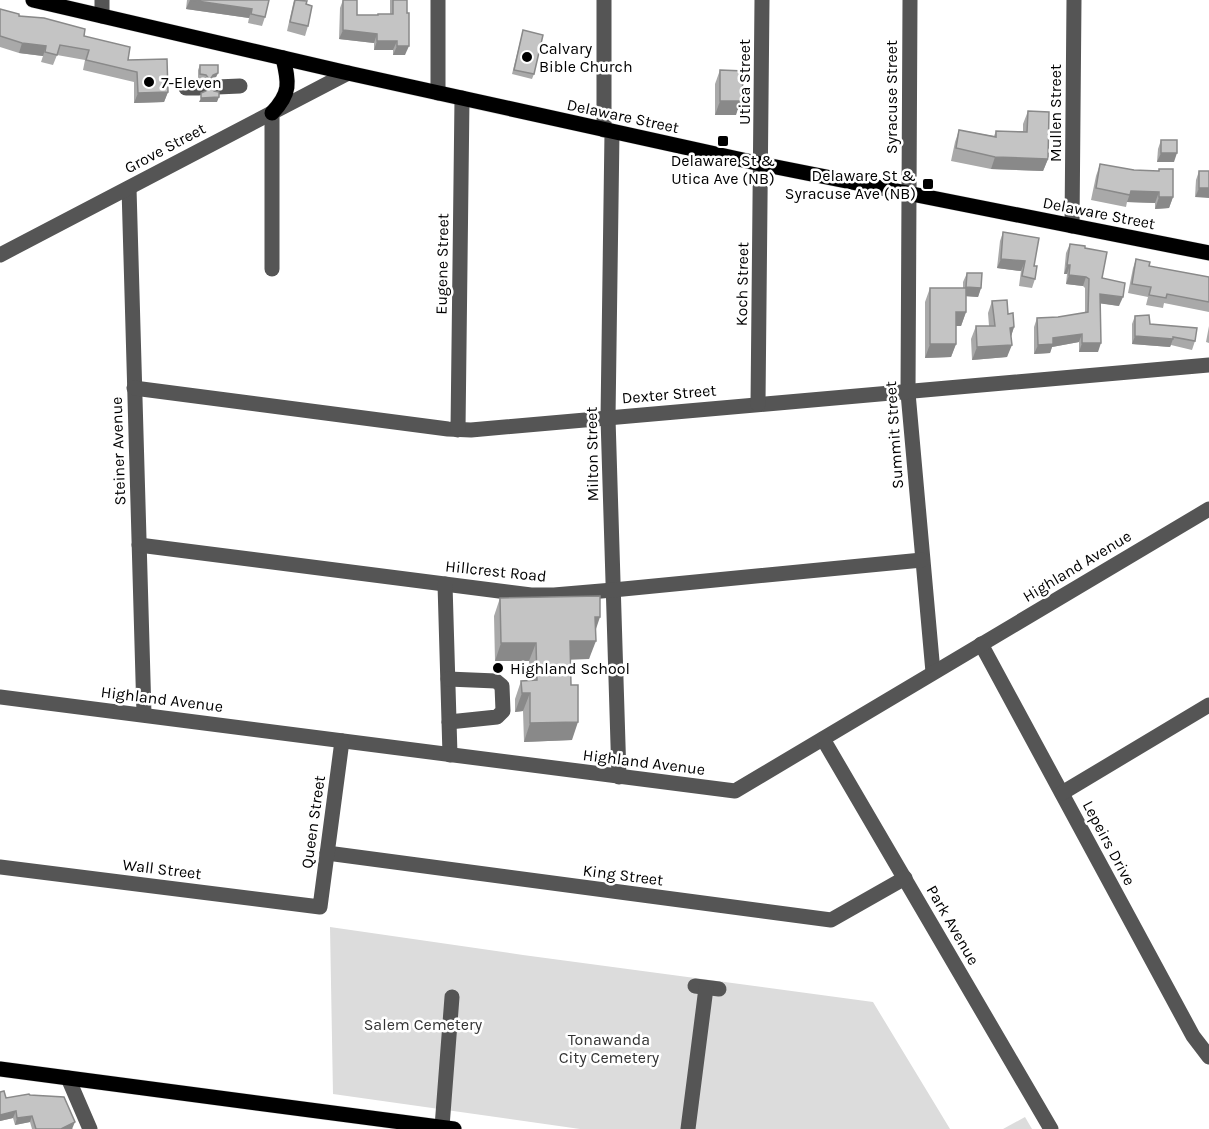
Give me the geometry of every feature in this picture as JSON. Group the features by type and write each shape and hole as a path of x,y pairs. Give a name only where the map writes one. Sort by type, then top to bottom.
{"main road":[{"name":"Delaware Street","path":"33,0 462,99 761,164 1209,253"},
{"path":"272,113 282,103 287,92 283,58"},
{"path":"0,1068 448,1128"}],"street":[{"path":"102,0 102,16"},
{"path":"438,0 438,93"},
{"name":"Milton Street","path":"604,0 608,131 609,418 619,777"},
{"name":"Utica Street","path":"761,164 762,0"},
{"name":"Syracuse Street","path":"909,194 910,0"},
{"name":"Mullen Street","path":"1072,226 1074,0"},
{"name":"Grove Street","path":"0,255 348,73"},
{"path":"217,87 240,86"},
{"name":"Eugene Street","path":"458,430 462,99"},
{"path":"272,113 272,269"},
{"name":"Koch Street","path":"758,404 761,164"},
{"name":"Steiner Avenue","path":"129,188 144,714"},
{"name":"Summit Street","path":"909,194 908,393 933,672"},
{"name":"Dexter Street","path":"134,388 458,430 908,393 1209,365"},
{"name":"Highland Avenue","path":"0,697 735,791 1209,509"},
{"name":"Hillcrest Road","path":"139,545 531,595 613,590 922,560"},
{"path":"445,584 450,755"},
{"name":"Lepeirs Drive","path":"981,644 1193,1036 1209,1057"},
{"path":"448,679 496,681 502,686 503,711 497,717 449,722"},
{"path":"1062,793 1209,705"},
{"name":"Park Avenue","path":"823,740 1051,1129"},
{"name":"Queen Street","path":"320,908 342,741"},
{"name":"King Street","path":"327,853 831,920 905,878"},
{"name":"Wall Street","path":"0,867 320,908"},
{"path":"688,1129 707,988"},
{"path":"448,1128 452,997"},
{"path":"68,1078 90,1129"}],"green space":[{"name":"Tonawanda City Cemetery","path":"330,927 873,1002 950,1129 580,1129 333,1094"},
{"path":"1025,1117 1032,1129 1003,1129"}],"building":[{"path":"190,0 269,0 265,17 251,14 252,9"},
{"path":"295,0 307,1 306,4 312,6 308,26 290,22"},
{"path":"343,0 357,0 357,15 378,15 393,14 393,0 407,0 409,46 397,46 397,41 377,41 377,34 343,30"},
{"path":"0,9 19,14 19,16 44,18 85,29 84,36 130,47 128,60 167,59 168,92 138,93 137,72 86,60 89,50 60,45 57,55 45,52 46,46 22,43 0,36"},
{"name":"Calvary Bible Church","path":"523,30 543,35 534,74 514,70"},
{"path":"200,65 218,65 218,73 210,80 206,75 200,74"},
{"path":"720,70 744,71 741,101 720,101"},
{"path":"210,86 214,91 219,92 219,97 201,98 201,93"},
{"path":"1028,111 1049,112 1048,159 995,157 956,148 959,130 996,137 996,131 1027,132"},
{"path":"1161,140 1177,140 1177,153 1161,153"},
{"path":"1100,164 1134,170 1173,169 1173,197 1159,197 1159,192 1131,191 1130,195 1096,188"},
{"path":"1199,171 1209,171 1209,188 1199,188"},
{"path":"1003,232 1039,238 1034,266 1037,266 1035,279 1022,276 1025,261 1001,259"},
{"path":"1070,244 1107,252 1102,278 1125,283 1123,297 1100,294 1101,343 1082,343 1082,334 1053,338 1053,344 1038,345 1037,318 1088,312 1089,279 1069,275 1070,265 1067,265"},
{"path":"1136,259 1150,262 1149,266 1209,277 1209,302 1167,294 1166,298 1149,295 1151,287 1132,284"},
{"path":"967,273 982,273 981,288 966,287"},
{"path":"930,288 966,288 966,312 956,312 956,344 930,344"},
{"path":"1007,300 1008,314 1013,313 1014,327 1010,328 1012,345 977,347 976,326 995,326 992,301"},
{"path":"1149,315 1150,324 1197,328 1195,341 1173,337 1173,339 1135,336 1135,316"},
{"path":"600,596 600,617 595,617 596,641 570,641 571,685 578,685 578,722 530,723 530,693 522,693 521,681 537,680 536,643 501,643 500,598"},
{"path":"4,1091 6,1098 29,1094 64,1097 75,1122 61,1129 36,1129 32,1116 17,1118 16,1111 0,1115 0,1092"}],"place":[{"name":"Calvary Bible Church","path":"527,57"},
{"name":"7-Eleven","path":"149,82"},
{"name":"Delaware St & Utica Ave (NB)","path":"723,141"},
{"name":"Delaware St & Syracuse Ave (NB)","path":"928,184"},
{"name":"Highland School","path":"498,668"}],"park label":[{"name":"Salem Cemetery","path":"423,1024"}]}
